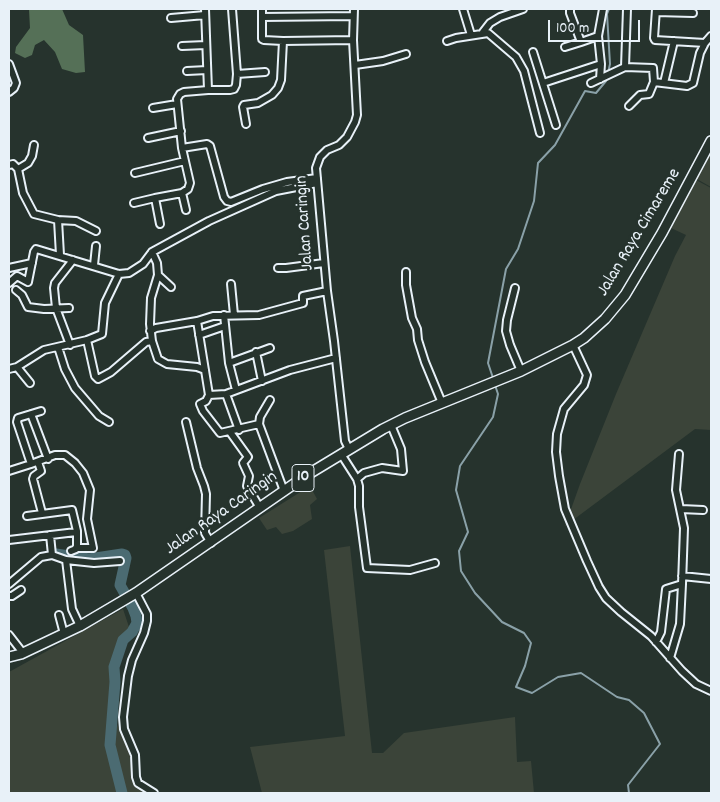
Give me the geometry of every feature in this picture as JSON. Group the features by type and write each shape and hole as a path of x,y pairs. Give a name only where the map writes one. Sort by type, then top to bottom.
{"highway":[{"name":"Jalan Raya Cimareme","path":"507,376 573,345 605,320 625,295 662,233 711,141"},
{"name":"Jalan Raya Caringin","path":"80,626 134,594 211,543 284,491 391,425 507,376"},
{"name":"10","path":"13,657 80,626"}],"street":[{"path":"134,203 182,193 188,189 190,183 182,148 177,99 184,92 234,88 236,85 237,74 232,9"},
{"path":"262,9 262,38 264,40 353,40"},
{"name":"Jalan Caringin","path":"345,452 324,263 316,168 320,157 327,150 339,145 353,129 356,122 353,40 354,9"},
{"path":"463,9 471,35"},
{"path":"497,9 500,17"},
{"path":"483,32 490,23 500,17 522,9"},
{"path":"570,9 581,42"},
{"path":"602,78 598,36 603,9"},
{"path":"625,66 627,9"},
{"path":"693,14 656,10 654,38 656,40 704,43"},
{"path":"171,18 205,12 208,90"},
{"path":"262,17 353,16"},
{"path":"446,41 483,32 488,33 516,57 535,110 540,133"},
{"path":"565,47 598,36"},
{"path":"654,82 687,86 693,83 700,53 704,43 711,36"},
{"path":"246,124 244,105 258,103 272,95 278,88 281,80 284,41"},
{"path":"664,83 674,41"},
{"path":"182,46 206,45"},
{"path":"533,52 556,125"},
{"path":"355,65 383,62 406,54"},
{"path":"9,64 16,83 9,92"},
{"path":"543,83 601,64"},
{"path":"591,83 625,66 667,68"},
{"path":"630,106 640,95 649,94 654,82 653,68"},
{"path":"187,71 207,70"},
{"path":"237,74 265,72"},
{"path":"153,108 177,104"},
{"path":"148,138 181,131"},
{"path":"182,148 207,144 210,146 224,197 227,201 236,204"},
{"path":"18,169 28,163 32,156 34,145"},
{"path":"135,173 185,162"},
{"path":"9,164 13,164 18,169 23,194 34,214 58,220 76,221 96,231"},
{"path":"9,283 15,276 28,282 36,249 119,274 129,273 143,264 152,252 236,204 317,180"},
{"path":"182,193 186,210"},
{"path":"155,198 160,224"},
{"path":"58,220 60,255"},
{"path":"94,266 96,246"},
{"path":"152,252 157,263 158,275 151,298 150,331 156,356 160,362 197,367 205,370"},
{"path":"70,345 56,308 55,283 73,260"},
{"path":"9,268 32,263"},
{"path":"278,268 324,263"},
{"path":"406,272 406,285 418,340 442,403"},
{"path":"9,369 17,367 39,353 101,336 105,303 119,274"},
{"path":"158,275 171,287"},
{"path":"232,284 234,315"},
{"path":"515,288 506,332 521,371"},
{"path":"16,290 22,295 28,307 44,309 69,308"},
{"path":"150,331 224,314 259,315 303,303 303,296 327,291"},
{"path":"224,314 229,363 236,390"},
{"path":"197,321 208,395 206,401 200,404 203,412 220,433 259,424"},
{"path":"199,334 225,326"},
{"path":"87,340 95,376 98,379 111,372 146,342 152,341"},
{"path":"573,345 587,374 584,385 564,409 557,434 556,452 565,509 587,561 603,592 614,606 658,639 670,658 696,684 711,691"},
{"path":"58,347 65,369 75,388 99,416 109,422"},
{"path":"229,363 270,348"},
{"path":"256,352 262,381"},
{"path":"208,395 226,394 290,370 336,358"},
{"path":"17,367 30,383"},
{"path":"226,394 239,430"},
{"path":"270,400 260,418 259,424 284,491"},
{"path":"41,411 18,418 17,422 34,463 41,471 33,479 42,513"},
{"path":"31,414 48,459"},
{"path":"186,422 197,468 206,494 205,533 211,543"},
{"path":"357,479 364,473 382,468 403,472 401,448 391,425"},
{"path":"230,432 248,457 243,464 250,476 248,486 260,508"},
{"path":"345,452 357,479 367,568 410,570 435,564"},
{"path":"670,658 680,624 682,584 684,528 676,490 679,454"},
{"path":"9,471 55,456 65,455 80,468 89,483 90,498 87,519 93,548 74,549 77,531 72,510 27,516"},
{"path":"681,509 703,510"},
{"path":"9,540 76,532"},
{"path":"50,535 52,555"},
{"path":"9,584 41,557 52,555 66,560 94,563 120,561"},
{"path":"66,560 72,609 80,626"},
{"path":"682,576 711,579"},
{"path":"658,639 665,591 682,584"},
{"path":"9,596 21,590"},
{"path":"134,594 146,614 147,621 130,668 123,717 124,729 135,755 138,783 154,793"},
{"path":"59,615 64,634"},
{"path":"9,635 13,657"}],"shaded area":[{"path":"711,150 711,187 695,178"},
{"path":"696,180 711,188 711,430 695,429 565,526 616,394 675,256 686,235 671,228"},
{"path":"310,486 317,499 310,505 312,519 293,531 282,534 276,527 267,530 259,518"},
{"path":"350,546 372,753 383,753 404,733 515,717 517,762 531,761 534,793 262,793 250,747 345,736 324,550"},
{"path":"123,609 132,636 124,644 116,666 114,718 128,748 131,761 131,777 135,786 150,793 9,793 9,672"}],"green space":[{"path":"29,9 62,9 69,25 83,35 85,72 76,73 62,69 55,52 44,40 35,45 32,55 25,58 15,53 16,47 30,28"}],"waterway":[{"path":"608,73 610,64 607,14 609,9"},
{"path":"493,378 488,363 506,269 518,249 534,201 538,163 555,145 585,91 596,93 607,78"},
{"path":"495,385 498,394 493,417 460,466 456,490 468,532 459,551 461,571 475,593 502,622 524,633 531,643 525,666 516,687 532,693 558,677 581,673 617,697 629,700 644,713 660,744 628,785 629,793"},
{"path":"56,554 89,559 122,554 126,558 120,585 133,608 137,623 132,632 123,640 114,667 115,682 110,745 122,793"}]}
